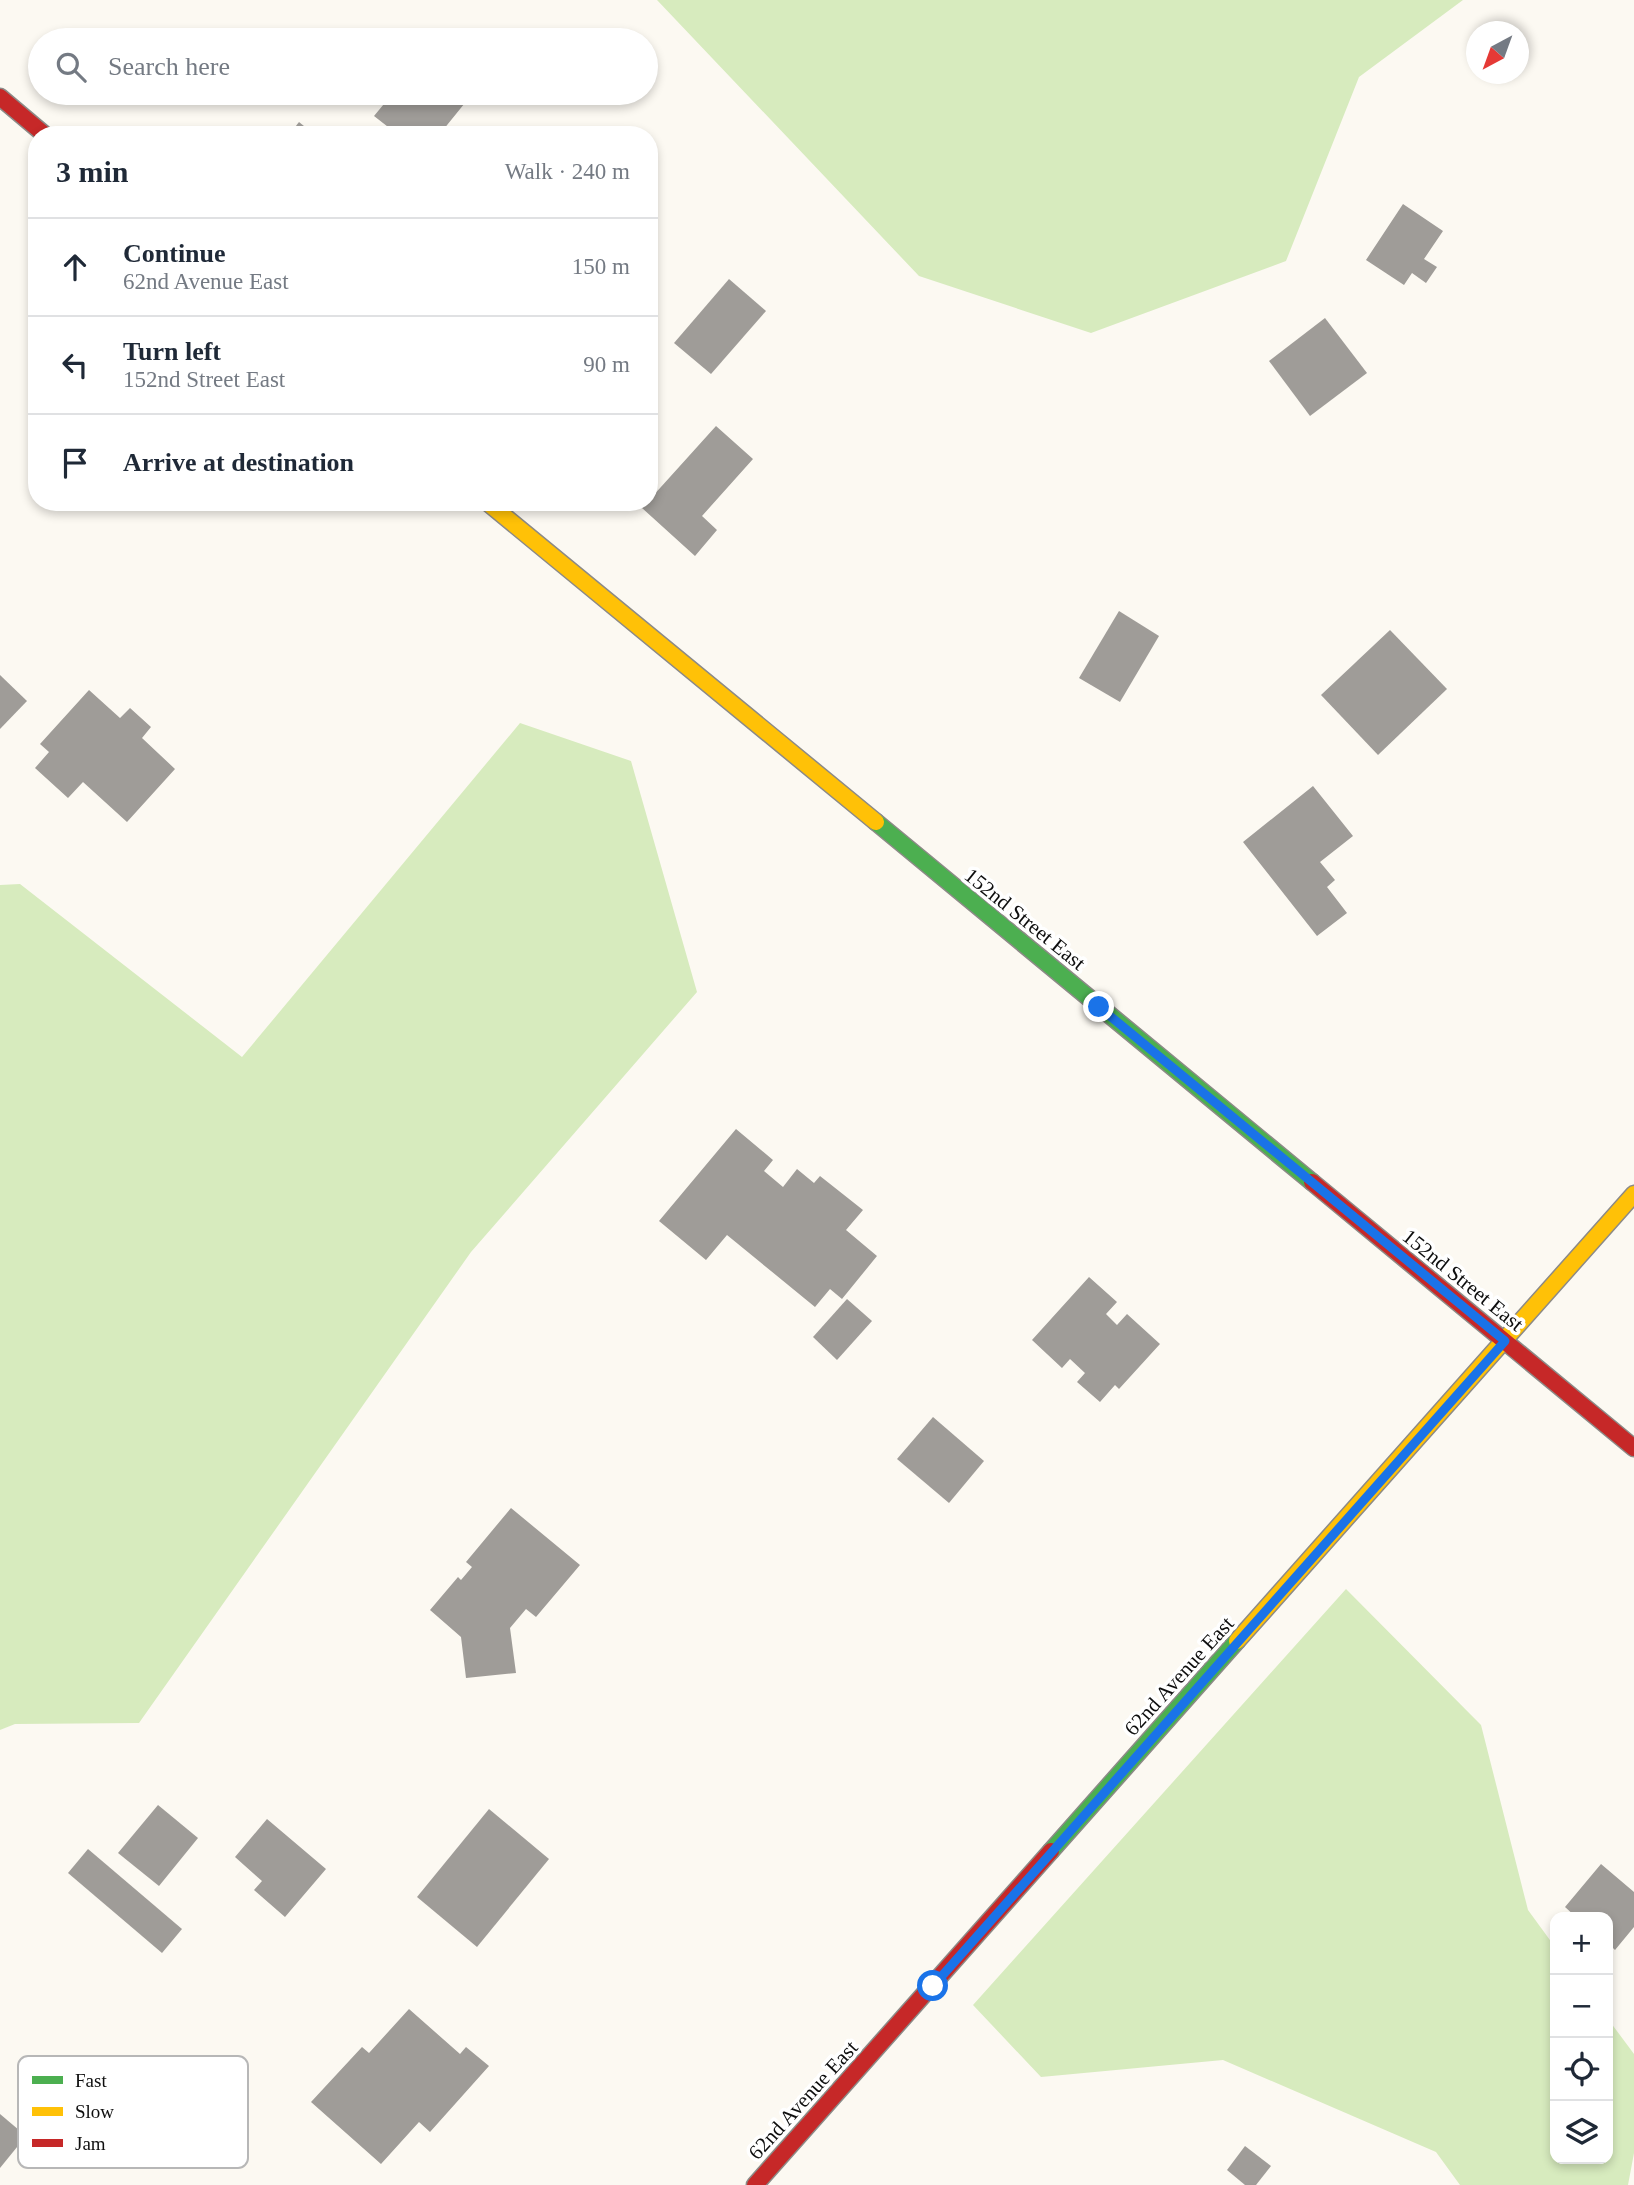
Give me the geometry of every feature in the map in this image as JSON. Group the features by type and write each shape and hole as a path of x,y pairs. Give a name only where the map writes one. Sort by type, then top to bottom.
{"street":[{"path":"0,97 34,126"},
{"name":"152nd Street East","path":"498,511 1634,1448"},
{"name":"62nd Avenue East","path":"755,2185 1634,1194"}],"green space":[{"path":"657,0 1463,0 1359,77 1286,261 1091,333 919,276"},
{"path":"520,723 631,761 697,992 471,1252 139,1723 15,1724 0,1730 0,885 20,884 242,1057"},
{"path":"1346,1589 1481,1725 1528,1910 1550,1940 1550,2164 1613,2164 1613,2026 1634,2054 1634,2153 1628,2185 1460,2185 1436,2152 1223,2060 1041,2077 973,2005"}],"building":[{"path":"383,105 463,105 446,126 387,126 374,116"},
{"path":"1403,204 1443,231 1424,259 1437,267 1426,283 1412,273 1404,285 1366,260"},
{"path":"729,279 766,311 711,374 674,343"},
{"path":"1325,318 1367,373 1310,416 1269,361"},
{"path":"716,426 753,459 702,516 717,530 695,556 645,511 658,511 658,490"},
{"path":"1119,611 1159,636 1120,702 1079,678"},
{"path":"1390,630 1447,689 1378,755 1321,695"},
{"path":"0,675 27,701 0,729"},
{"path":"89,690 120,718 130,708 151,727 142,738 175,769 127,822 83,782 68,798 35,768 49,752 40,744"},
{"path":"1313,786 1353,836 1320,862 1335,880 1327,887 1347,913 1317,936 1243,842"},
{"path":"736,1129 773,1160 764,1171 783,1187 797,1169 814,1183 820,1176 863,1210 846,1230 877,1256 842,1299 830,1289 815,1307 727,1235 706,1260 659,1221"},
{"path":"1089,1277 1117,1302 1106,1314 1117,1325 1127,1314 1160,1344 1119,1389 1115,1385 1100,1402 1077,1382 1085,1373 1070,1359 1062,1368 1032,1340"},
{"path":"847,1299 872,1321 837,1360 813,1337"},
{"path":"933,1417 984,1461 949,1503 897,1459"},
{"path":"511,1508 580,1565 536,1617 526,1609 510,1628 516,1673 466,1678 461,1637 430,1610 458,1577 461,1580 472,1567 466,1562"},
{"path":"158,1805 198,1838 159,1886 118,1853"},
{"path":"489,1809 549,1859 477,1947 417,1897"},
{"path":"267,1819 326,1869 285,1917 254,1890 262,1881 235,1857"},
{"path":"88,1849 182,1929 162,1953 68,1873"},
{"path":"1601,1864 1634,1892 1634,1927 1615,1950 1613,1912 1570,1912 1565,1907"},
{"path":"409,2009 460,2054 466,2047 489,2066 430,2132 419,2122 381,2164 311,2102 362,2047 369,2053"},
{"path":"0,2114 18,2129 18,2146 0,2168"},
{"path":"1245,2146 1271,2166 1256,2185 1245,2185 1227,2170"}],"traffic: fast":[{"path":"876,822 1312,1182"},
{"path":"1051,1851 1237,1641"}],"traffic: slow":[{"path":"498,511 876,822"},
{"path":"1237,1641 1634,1194"}],"traffic: jam":[{"path":"0,97 34,126"},
{"path":"1312,1182 1634,1448"},
{"path":"755,2185 1051,1851"}],"route":[{"path":"933,1986 1505,1341 1099,1007"}]}
